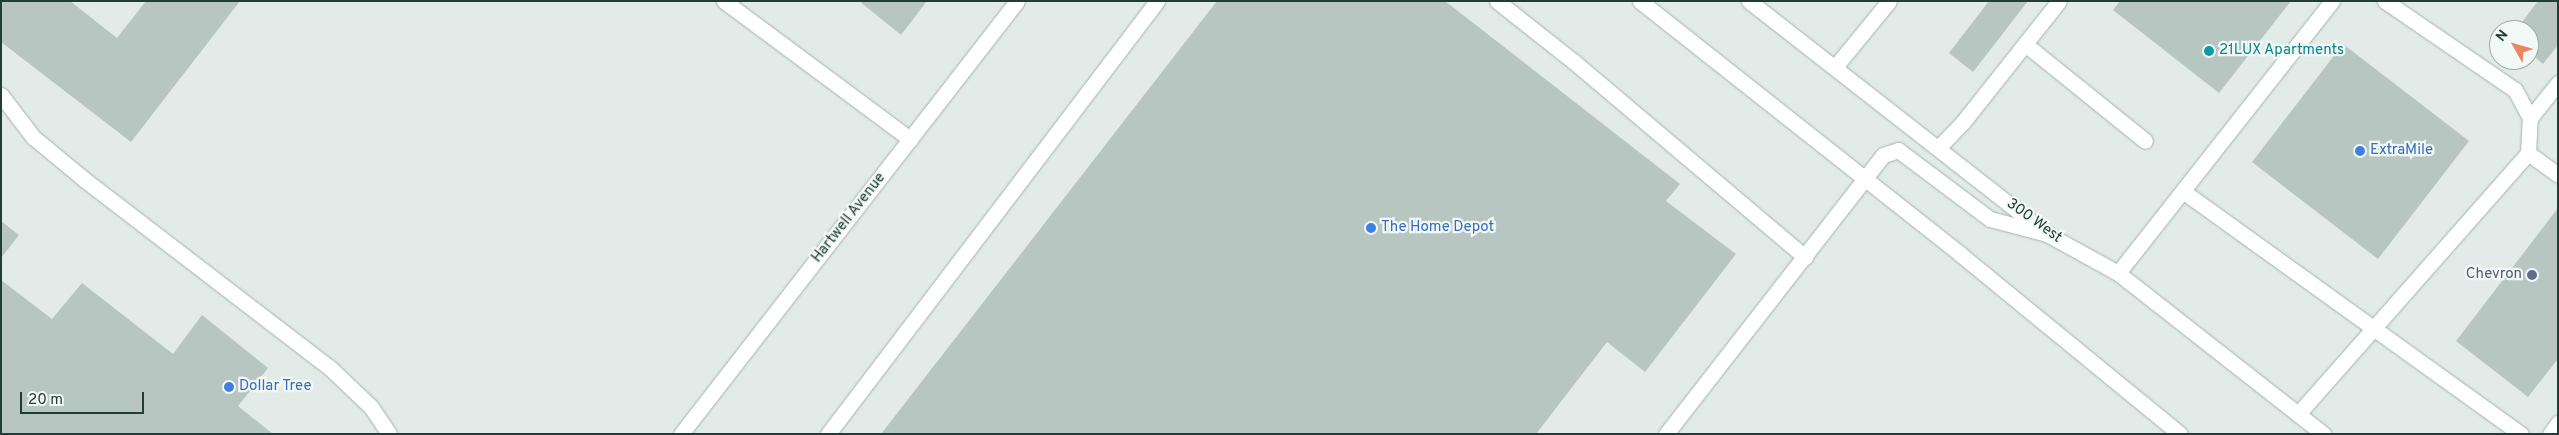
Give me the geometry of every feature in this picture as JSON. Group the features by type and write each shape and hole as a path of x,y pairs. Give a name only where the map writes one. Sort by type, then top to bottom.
{"main road":[{"path":"724,1 910,139"},
{"name":"Hartwell Avenue","path":"681,434 1017,1"},
{"path":"828,434 1157,1"},
{"path":"1497,1 1573,61 1806,257"},
{"path":"1640,1 1866,179 2180,434"},
{"name":"300 West","path":"1749,1 2047,234 2118,273 2323,434"},
{"path":"1835,67 1889,1"},
{"path":"1938,148 2025,44 2058,1"},
{"path":"2118,273 2184,192 2332,1"},
{"path":"2298,414 2372,326 2528,153 2530,118 2515,90 2385,1"},
{"path":"2025,44 2145,140"},
{"path":"2530,118 2558,83"},
{"path":"1,95 33,137 85,180 329,367 371,407 389,434"},
{"path":"1666,434 1806,257 1883,155 1898,150 1990,219 2047,234"},
{"path":"2528,153 2558,175"},
{"path":"2184,192 2522,434"},
{"path":"2550,434 2558,423"}],"building":[{"path":"1,1 70,1 117,38 146,1 240,1 131,142 1,42"},
{"path":"859,1 927,1 901,35"},
{"name":"The Home Depot","path":"1217,1 1445,1 1680,184 1666,201 1736,254 1645,372 1607,342 1536,434 881,434"},
{"path":"1989,1 2028,1 1973,72 1949,53"},
{"name":"21LUX Apartments","path":"2120,1 2291,1 2219,93 2113,10"},
{"path":"2538,1 2558,1 2558,45 2543,64 2539,61 2539,20 2524,20"},
{"name":"ExtraMile","path":"2343,44 2469,141 2378,259 2252,162"},
{"name":"Chevron","path":"2558,208 2558,359 2528,397 2456,341"},
{"path":"1,221 19,235 1,258"},
{"path":"1,280 52,319 82,283 173,354 202,315 268,368 238,406 273,434 1,434"}],"place":[{"name":"21LUX Apartments","path":"2209,51"},
{"name":"ExtraMile","path":"2360,151"},
{"name":"The Home Depot","path":"1371,228"},
{"name":"Chevron","path":"2532,275"},
{"name":"Dollar Tree","path":"229,387"}]}
